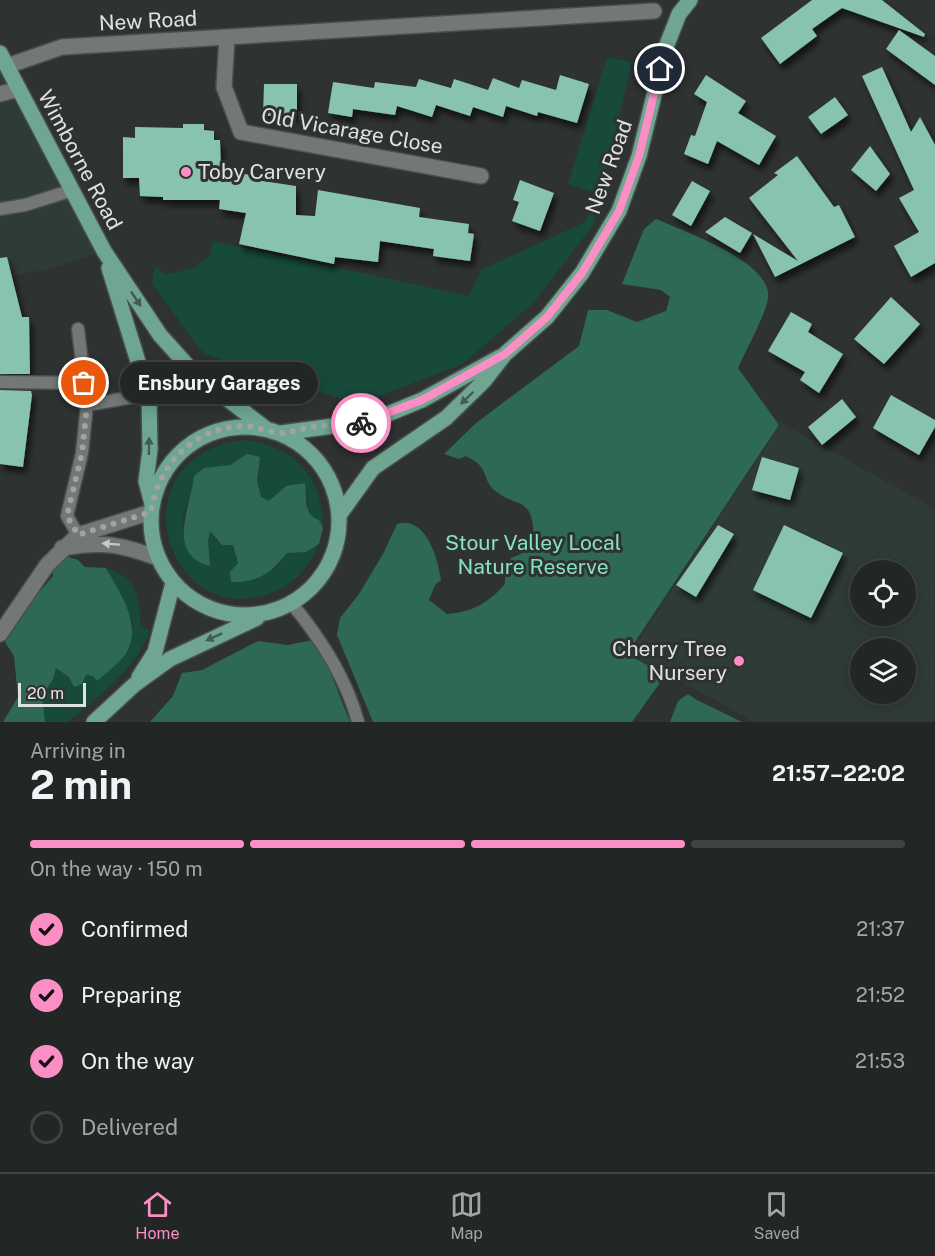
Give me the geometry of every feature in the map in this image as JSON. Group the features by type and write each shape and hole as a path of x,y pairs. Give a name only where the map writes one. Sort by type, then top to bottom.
{"main road":[{"name":"New Road","path":"340,514 373,468 446,418 484,381 505,354 547,317 582,273 619,211 639,156 666,47 679,14 690,0"},
{"name":"Wimborne Road","path":"3,60 104,251 160,335 195,375 265,428"},
{"name":"Wimborne Road","path":"104,251 149,397 150,450 146,481 151,508"},
{"name":"New Road","path":"281,433 371,421 422,400 505,354"},
{"path":"94,722 134,685 170,658 292,604 314,587 329,566 338,541 340,514 334,488 322,465 304,446 281,433 265,428 233,427 202,436 184,448 169,464 158,483 151,508 153,543 158,558 174,583 193,600 217,612 242,616 268,613"},
{"path":"134,685 155,652 174,583"}],"street":[{"name":"New Road","path":"3,60 62,48 654,11"},
{"name":"Old Vicarage Close","path":"228,38 224,87 241,132 481,176"},
{"name":"Wimborne Road","path":"0,94 19,89"},
{"path":"0,634 47,565 62,548 78,535 151,508"},
{"path":"62,548 95,543 123,545 158,558"}],"lane":[{"path":"0,208 25,205 73,190"},
{"path":"78,329 87,405 82,453 67,516 78,535"},
{"path":"0,382 84,383"},
{"path":"87,405 133,397 149,397"},
{"path":"292,604 326,649 351,698 358,722"}],"shaded area":[{"path":"0,53 104,251 49,269 0,278"},
{"name":"Cherry Tree Nursery","path":"774,419 935,509 935,722 755,722 629,654 780,425"}],"green space":[{"path":"607,57 632,62 593,225 535,301 463,364 358,404 204,354 152,284 155,267 166,274 192,269 210,256 212,241 469,296 481,270 585,222 597,193 568,184"},
{"name":"Stour Valley Local Nature Reserve","path":"656,219 724,250 757,273 766,285 768,299 766,307 738,368 779,425 627,654 662,673 664,677 632,722 373,722 337,635 340,618 359,594 383,554 397,524 407,523 416,526 429,541 441,580 435,585 429,600 447,614 472,609 505,584 505,574 511,558 521,554 534,541 533,525 527,508 492,488 483,469 476,462 466,456 459,459 444,454 476,423 579,346 588,310 607,310 637,322 666,311 670,297 661,290 622,284 644,229"},
{"path":"242,440 276,448 302,466 318,493 323,528 319,520 311,517 307,510 308,501 286,486 269,502 261,497 257,481 259,470 236,460 226,466 199,472 194,476 193,489 183,516 185,544 208,542 210,530 218,542 233,545 238,563 275,569 287,553 306,552 319,544 310,561 298,576 275,592 230,598 201,587 180,565 168,536 167,506 178,477 202,453"},
{"path":"247,454 260,457 257,481 261,497 269,501 286,486 305,483 308,510 314,518 319,520 323,528 319,544 306,552 287,553 276,566 256,579 231,582 230,572 238,563 233,545 222,545 210,531 208,542 210,566 196,560 188,551 184,540 184,528 194,476 204,468 230,465"},
{"path":"65,556 78,560 85,567 106,568 128,610 132,633 130,644 125,655 97,681 93,676 86,675 82,684 74,687 69,677 56,668 53,679 42,696 45,722 3,722 18,697 14,656 5,642 32,596 42,589 53,576 51,565"},
{"path":"106,568 124,577 130,583 137,597 141,626 150,630 127,670 104,692 68,722 45,722 42,696 53,679 56,667 69,677 74,686 86,675 93,676 97,681 134,625"},
{"path":"313,640 328,666 350,722 150,722 173,696 182,673 202,670 258,641 288,645"},
{"path":"688,694 742,722 670,722 678,701"}],"building":[{"path":"812,0 882,0 925,34 924,37 842,8 812,29 817,36 780,64 761,38"},
{"path":"899,30 935,56 935,85 886,49"},
{"path":"882,67 911,132 920,117 935,145 935,263 911,277 894,246 919,232 899,198 914,190 862,76"},
{"path":"560,75 589,84 577,123 538,112 537,116 506,106 503,117 473,107 470,116 436,105 432,117 397,106 395,115 353,109 352,117 328,113 333,82 374,88 375,82 416,87 419,79 451,88 454,79 488,90 493,78 519,88 522,80 556,90"},
{"path":"706,75 746,101 738,113 776,136 759,165 717,141 708,164 684,154 691,135 695,136 707,102 694,94"},
{"path":"264,84 297,84 297,116 263,116"},
{"path":"835,97 848,115 821,134 808,117"},
{"path":"183,124 204,124 204,130 214,131 214,140 220,140 221,170 257,176 256,180 296,186 296,215 315,216 318,190 420,208 419,217 469,224 468,233 474,234 470,261 433,256 434,249 380,241 378,262 335,257 334,264 239,244 246,213 219,209 220,200 163,200 163,197 140,196 139,178 123,178 123,137 135,138 135,127 183,128"},
{"path":"870,146 890,174 876,191 851,170"},
{"path":"797,156 834,207 839,205 855,237 775,277 753,234 798,261 749,198 778,175 774,173"},
{"path":"520,180 554,193 540,231 512,221 519,202 513,200"},
{"path":"692,181 710,191 691,226 672,215"},
{"path":"725,217 752,233 740,253 705,232"},
{"path":"7,257 22,317 29,317 30,374 0,374 0,258"},
{"path":"891,297 920,324 884,364 854,339"},
{"path":"791,312 812,324 808,332 843,354 819,393 800,380 805,372 768,351"},
{"path":"0,390 31,391 23,467 0,464"},
{"path":"891,395 935,420 935,427 919,455 873,428"},
{"path":"842,399 856,417 822,445 808,427"},
{"path":"762,457 799,468 790,500 752,490"},
{"path":"718,525 734,534 696,597 676,585"},
{"path":"784,525 843,553 811,618 753,590"}],"way so far":[{"path":"84,383 87,405 82,453 68,504 67,516 78,535 151,512 158,483 169,464 184,448 202,436 222,429 244,426 265,428 281,433 312,427 361,423"}],"place":[{"name":"Toby Carvery","path":"186,172"},
{"name":"Ensbury Garages","path":"84,383"},
{"name":"Cherry Tree Nursery","path":"739,661"}],"route":[{"path":"361,423 422,400 505,354 547,317 582,273 619,211 639,156 660,69"}]}
